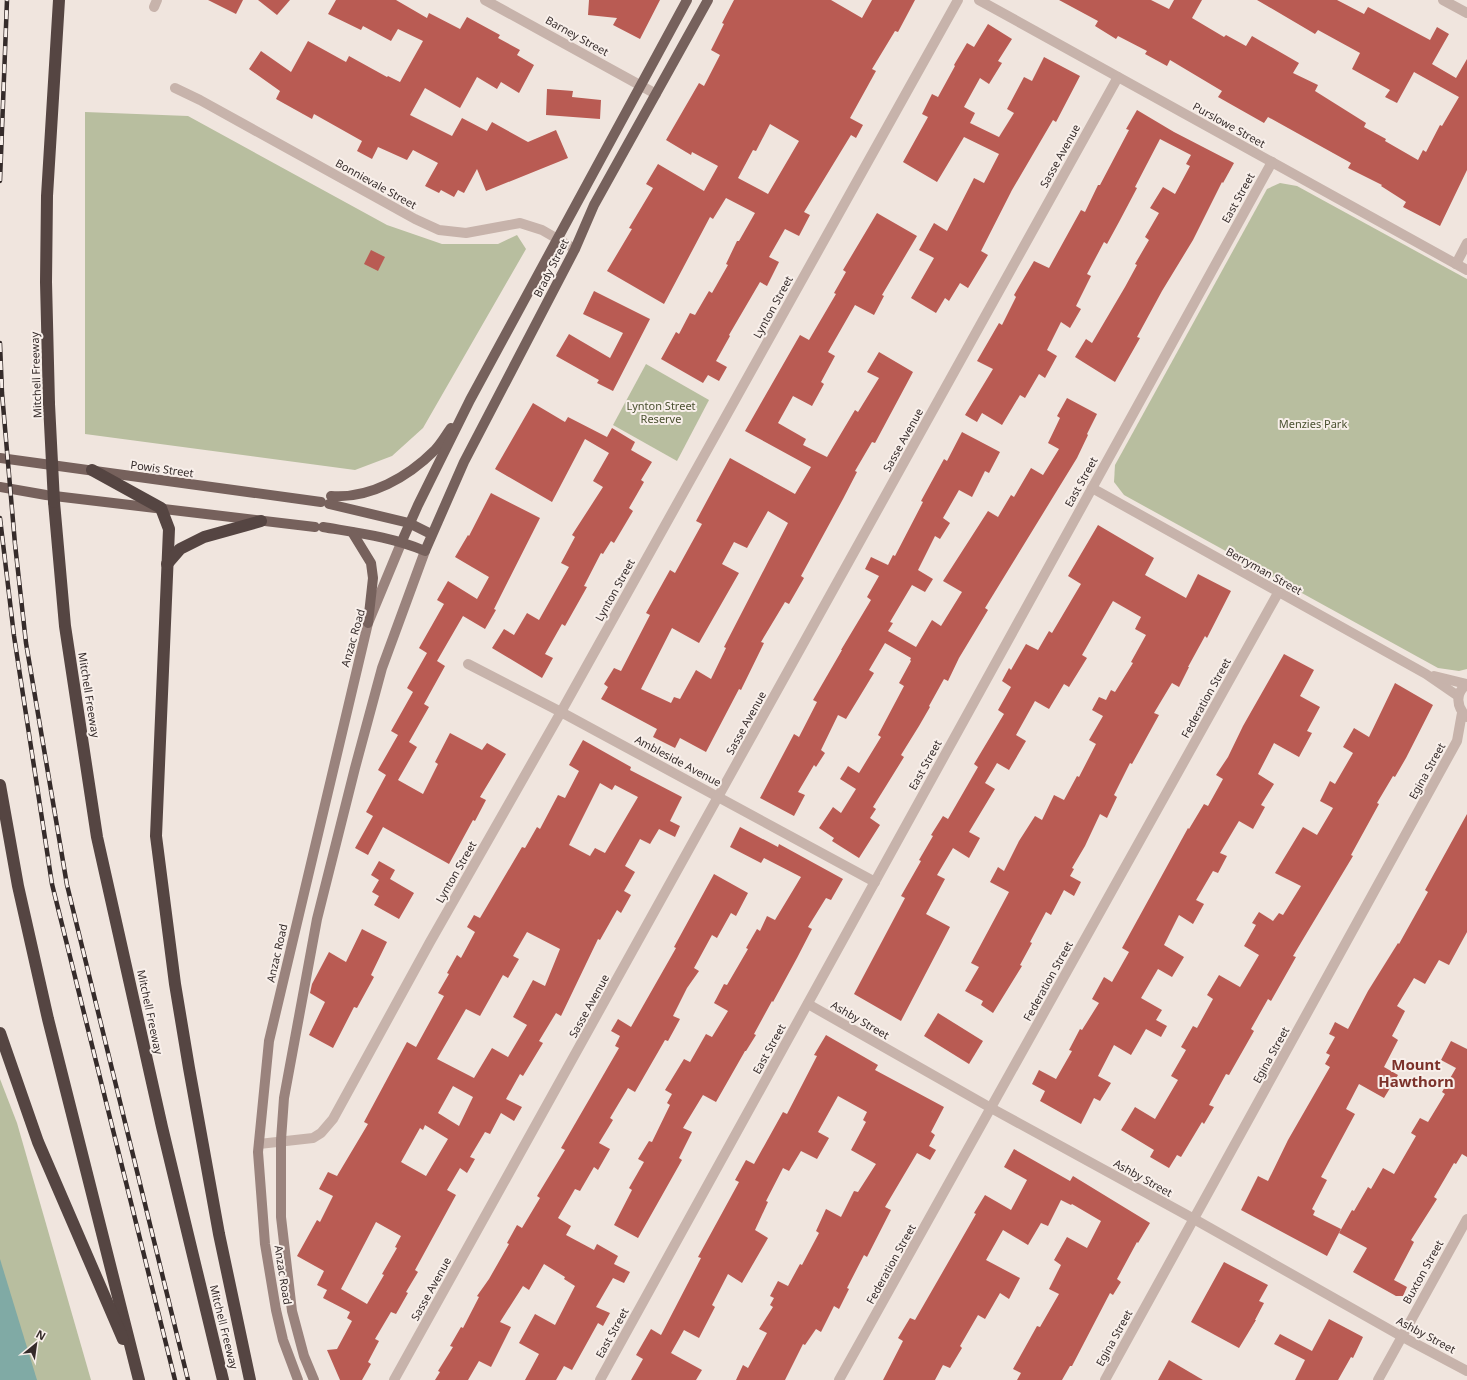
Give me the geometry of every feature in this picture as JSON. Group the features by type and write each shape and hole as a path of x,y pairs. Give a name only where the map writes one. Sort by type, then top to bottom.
{"highway":[{"name":"Mitchell Freeway","path":"59,0 47,196 46,282 49,404 56,543 65,626 98,837 162,1127 223,1380"},
{"path":"92,470 161,508 169,528 156,836 175,984 189,1068 219,1234 250,1380"},
{"path":"168,564 180,549 204,537 261,521"},
{"path":"0,785 18,886 48,1020 138,1376"},
{"path":"0,1033 38,1142 138,1376"}],"main road":[{"name":"Brady Street","path":"402,541 462,417 687,0"},
{"name":"Brady Street","path":"425,551 431,534 464,462 575,249 594,205 708,0"},
{"path":"326,499 361,493 383,487 404,476 436,449 456,420 462,417"},
{"name":"Powis Street","path":"0,458 295,498 326,499 409,524 431,534"},
{"path":"0,487 46,495 319,527 380,536 402,541 425,551"},
{"path":"352,532 371,562 373,578 368,623"},
{"name":"Anzac Road","path":"298,1380 283,1340 276,1310 265,1244 258,1152 269,1041 368,623 402,541"},
{"name":"Anzac Road","path":"314,1380 304,1356 292,1311 281,1217 284,1098 319,911 382,668 425,551"}],"street":[{"name":"Barney Street","path":"485,0 656,94"},
{"name":"Lynton Street","path":"259,1144 282,1140 296,1141 313,1138 321,1133 333,1119 434,935 561,712 958,0"},
{"name":"Purslowe Street","path":"979,0 1467,270"},
{"path":"1443,0 1467,13"},
{"name":"Sasse Avenue","path":"394,1380 1118,77"},
{"name":"Bonnievale Street","path":"175,88 200,100 415,219 439,230 466,233 520,223 542,230 575,249"},
{"name":"East Street","path":"600,1380 1272,162"},
{"path":"1456,264 1467,243"},
{"name":"Berryman Street","path":"1092,488 1278,593 1426,674 1458,696 1466,684 1426,674"},
{"name":"Federation Street","path":"839,1380 1278,593"},
{"name":"Ambleside Avenue","path":"468,664 561,712 875,882"},
{"path":"1458,696 1458,702 1465,715"},
{"name":"Egina Street","path":"1105,1380 1457,740 1465,715"},
{"name":"Egina Street","path":"1457,740 1467,731"},
{"name":"Ashby Street","path":"808,1004 991,1108 1194,1219 1401,1336 1467,1371"},
{"name":"Buxton Street","path":"1378,1380 1467,1219"}],"green space":[{"path":"85,112 188,116 387,225 442,244 498,244 517,235 526,249 423,428 392,456 355,470 85,434"},
{"name":"Menzies Park","path":"1280,183 1297,186 1467,279 1467,669 1459,671 1438,668 1124,495 1114,482 1115,465 1267,189"},
{"name":"Lynton Street Reserve","path":"646,364 709,400 677,461 613,425"},
{"path":"0,1079 17,1123 91,1380 0,1380"}],"water":[{"path":"0,1259 37,1380 0,1380"}],"building":[{"path":"208,0 243,0 236,14"},
{"path":"258,0 290,0 277,15"},
{"path":"336,0 396,0 427,18 429,13 460,29 467,17 500,35 498,38 520,50 517,55 534,65 519,93 501,82 497,89 477,77 460,108 425,88 410,115 452,136 462,118 487,131 492,122 528,142 556,130 568,158 486,191 477,169 464,193 458,190 454,197 441,190 439,193 425,186 438,163 413,150 407,160 378,147 372,159 357,151 362,141 314,114 312,119 276,99 280,91 249,69 261,51 291,72 308,41 346,62 349,56 387,77 388,76 400,82 423,41 398,29 391,41 363,26 361,30 328,14"},
{"path":"589,0 660,0 640,39 613,25 617,18 588,15"},
{"path":"734,0 831,0 862,18 872,0 915,0 898,32 895,31 872,69 876,71 850,118 863,125 856,138 851,135 804,212 810,215 799,236 785,229 769,257 779,262 767,286 760,282 729,335 730,336 716,361 727,367 719,381 708,375 703,383 661,359 676,332 679,334 690,313 695,315 709,291 712,293 728,265 726,264 737,241 739,241 755,213 726,198 713,219 710,217 664,304 607,271 632,229 629,228 653,188 646,184 658,164 704,191 718,166 692,152 691,155 666,140 699,83 704,86 720,55 711,50 724,24 722,23","holes":["770,124 799,141 768,194 738,178 753,150 756,151"]},
{"path":"1059,0 1151,0 1169,9 1174,0 1202,0 1192,18 1224,37 1226,35 1246,46 1252,36 1299,63 1293,73 1318,85 1315,91 1366,123 1364,127 1386,139 1385,141 1418,160 1423,150 1426,152 1440,125 1442,126 1459,97 1414,72 1397,103 1385,97 1390,90 1352,69 1360,53 1318,30 1315,34 1257,0 1337,0 1364,14 1368,7 1430,40 1437,27 1449,34 1432,64 1456,78 1467,59 1467,170 1440,226 1403,207 1406,202 1381,186 1382,185 1348,168 1351,163 1268,117 1264,123 1218,97 1222,91 1170,60 1167,66 1145,54 1147,51 1118,36 1116,39 1095,26 1098,21"},
{"path":"988,24 1012,39 998,61 1002,63 989,84 980,78 964,107 975,113 970,123 999,137 1014,113 1007,109 1024,77 1032,81 1044,57 1080,76 1056,122 1053,120 1012,190 981,251 988,255 968,288 960,283 949,301 945,298 936,313 911,298 934,258 919,250 934,223 947,231 974,178 984,183 999,154 964,137 937,182 903,162 928,117 922,114 932,94 938,97 967,43 974,47"},
{"path":"547,89 573,91 572,97 601,100 600,119 546,115"},
{"path":"1137,110 1174,132 1234,163 1223,183 1222,182 1193,240 1162,291 1137,337 1140,338 1115,382 1075,357 1086,339 1092,343 1137,265 1135,264 1149,240 1145,237 1159,213 1150,208 1163,187 1175,194 1190,166 1186,164 1191,155 1160,139 1119,222 1107,244 1104,242 1087,274 1091,276 1076,306 1081,309 1070,328 1061,322 1047,350 1057,356 1045,378 1039,374 1025,398 1020,395 1002,425 982,413 977,422 965,415 993,369 977,361 999,323 1002,325 1016,297 1014,295 1034,261 1049,268 1081,210 1085,212 1098,185 1100,185 1129,130 1126,129"},
{"path":"877,213 917,236 882,295 884,296 874,315 855,305 828,352 835,356 821,382 824,384 812,406 793,396 778,423 806,439 803,445 827,457 855,410 858,412 879,378 867,372 879,352 913,372 875,443 872,442 855,471 857,472 801,576 804,578 789,604 785,602 761,642 764,643 741,690 739,689 706,752 680,738 675,748 653,737 657,729 601,699 608,687 604,684 614,668 621,671 650,615 646,613 670,570 675,573 702,524 696,521 730,458 795,494 811,467 745,431 800,335 809,340 836,294 834,293 846,272 843,270","holes":["768,511 788,523 724,647 726,648 711,679 696,670 680,699 674,697 671,703 641,689 672,628 699,643 739,573 722,564 734,542 747,548"]},
{"path":"371,250 385,257 378,271 364,264"},
{"path":"594,291 650,319 613,391 597,383 599,380 556,356 569,334 610,358 623,333 583,314"},
{"path":"1067,398 1097,414 1087,434 1088,435 1077,458 985,608 988,610 959,658 948,681 944,679 929,706 930,707 901,755 904,757 873,807 876,809 870,818 880,825 859,858 832,841 834,838 819,828 833,807 841,813 856,789 840,779 848,766 859,773 881,737 878,735 904,686 899,683 911,661 911,658 885,643 869,670 874,673 846,719 838,715 821,750 825,753 816,767 814,765 798,792 805,795 794,816 760,798 794,734 799,737 817,702 813,700 871,600 867,597 879,576 865,569 871,557 888,565 893,555 895,556 923,502 921,501 944,459 947,461 962,432 1000,452 989,473 985,471 972,497 959,490 943,518 950,523 940,539 935,536 918,570 933,579 925,592 912,585 890,622 893,623 888,631 916,647 932,620 941,626 962,592 943,581 988,511 998,517 1011,495 1014,497 1031,468 1043,475 1059,449 1048,443 1060,418 1057,416"},
{"path":"533,403 565,422 568,417 607,437 612,428 635,442 631,450 652,462 641,480 644,482 629,508 633,511 614,543 611,541 603,554 601,553 584,586 587,587 565,626 562,624 545,654 553,658 542,678 492,648 504,629 514,635 527,613 539,620 569,567 561,563 575,537 572,535 603,487 593,481 609,453 585,439 552,502 495,469"},
{"path":"491,493 540,518 494,609 496,610 485,629 463,616 437,661 445,666 424,704 429,707 409,742 417,747 398,780 423,794 438,764 435,762 450,733 482,750 487,743 506,754 480,797 486,800 475,821 473,820 449,864 383,827 368,855 355,848 373,816 366,812 386,775 378,770 398,735 391,731 413,692 407,688 427,653 419,648 444,604 437,600 448,581 477,599 489,577 455,557 468,535 469,536"},
{"path":"1098,525 1154,558 1145,575 1186,598 1198,574 1231,591 1207,638 1205,636 1188,667 1179,687 1172,683 1154,713 1159,715 1132,764 1130,763 1114,795 1117,797 1107,818 1100,814 1085,846 1072,868 1074,869 1070,876 1081,882 1074,896 1064,890 1051,915 1046,912 1030,942 1032,943 1020,965 1022,966 993,1013 981,1005 983,1001 965,991 979,967 971,963 1009,892 990,882 998,867 1004,871 1019,841 1035,816 1042,820 1054,795 1064,800 1077,776 1079,777 1096,744 1089,740 1103,716 1092,710 1099,697 1106,700 1111,690 1115,692 1133,663 1131,662 1146,635 1135,629 1141,617 1113,601 1082,655 1087,658 1069,687 1064,684 1049,709 1035,701 1016,735 1026,741 1009,770 997,763 985,783 995,789 969,832 980,838 969,858 953,848 937,875 945,879 926,914 950,927 901,1021 854,994 905,898 901,896 921,861 919,860 933,836 931,835 943,816 948,819 978,767 974,764 1004,714 998,710 1011,687 1002,681 1009,668 1011,670 1026,644 1038,650 1049,631 1052,633 1081,584 1068,576"},
{"path":"1284,654 1314,670 1300,696 1320,707 1307,731 1312,733 1299,757 1274,743 1258,774 1274,784 1261,805 1265,807 1253,829 1239,821 1220,853 1227,856 1218,873 1213,871 1196,900 1204,904 1193,924 1179,915 1164,945 1184,957 1172,977 1158,969 1141,998 1162,1010 1156,1020 1167,1026 1161,1037 1146,1029 1131,1055 1114,1045 1098,1076 1111,1083 1100,1101 1094,1098 1081,1124 1040,1101 1045,1091 1032,1084 1039,1070 1056,1079 1072,1051 1069,1050 1080,1029 1082,1030 1099,1003 1092,999 1104,977 1112,982 1129,952 1122,948 1188,828 1189,829 1204,804 1208,806 1223,779 1216,775 1228,757 1243,726"},
{"path":"1395,683 1433,705 1406,758 1377,803 1379,804 1351,855 1353,856 1293,956 1296,957 1271,1001 1268,999 1251,1029 1254,1031 1229,1075 1226,1074 1209,1105 1214,1107 1204,1124 1202,1122 1181,1157 1177,1155 1169,1168 1150,1157 1154,1150 1121,1130 1135,1107 1155,1119 1178,1080 1171,1076 1186,1050 1181,1047 1193,1026 1197,1028 1213,999 1207,995 1219,975 1240,987 1259,955 1244,946 1256,925 1252,923 1259,912 1273,921 1279,913 1283,915 1301,886 1275,873 1303,827 1317,835 1333,808 1320,801 1330,781 1335,784 1353,753 1343,747 1354,728 1369,737"},
{"path":"583,740 631,767 630,770 682,797 670,821 680,826 675,837 659,829 650,844 640,839 625,866 635,872 624,891 631,895 621,913 617,910 600,940 598,939 561,1016 556,1013 539,1041 543,1043 523,1076 520,1074 506,1099 522,1107 514,1121 501,1113 490,1134 485,1132 470,1157 475,1159 467,1173 460,1168 447,1190 456,1195 415,1270 418,1272 406,1292 408,1293 396,1314 391,1312 375,1339 379,1341 368,1362 371,1364 362,1380 340,1380 327,1350 337,1349 352,1321 347,1318 350,1312 323,1298 327,1290 317,1285 324,1271 297,1256 317,1220 320,1222 333,1196 319,1189 328,1172 337,1176 368,1124 364,1122 407,1042 416,1047 444,996 438,993 449,974 447,973 457,955 461,958 475,932 467,927 474,915 480,918 522,847 525,848 537,827 540,829 558,795 565,798 579,771 569,765","holes":["600,783 612,790 615,785 638,797 605,853 595,848 590,856 569,845","527,932 560,949 545,986 533,980 513,1017 527,1025 508,1057 492,1048 474,1078 437,1059 466,1009 480,1016 503,975 508,978 519,959 513,956","453,1086 473,1097 459,1126 438,1113","425,1125 448,1139 426,1176 401,1162 420,1128 423,1130","376,1222 401,1236 395,1247 397,1248 382,1274 384,1275 367,1304 341,1289"]},
{"path":"1467,814 1467,932 1449,965 1439,960 1425,984 1414,978 1397,1006 1405,1011 1392,1036 1398,1040 1384,1067 1398,1075 1384,1098 1359,1084 1346,1109 1355,1114 1321,1177 1327,1180 1312,1209 1315,1211 1313,1215 1341,1229 1327,1256 1241,1210 1258,1176 1268,1181 1288,1140 1330,1067 1325,1064 1330,1055 1326,1053 1335,1037 1329,1034 1335,1022 1348,1029 1368,991 1398,943 1399,944 1428,892 1425,890"},
{"path":"740,827 778,847 779,844 843,879 831,900 826,898 808,927 812,929 797,958 754,1034 756,1035 745,1051 716,1102 703,1095 683,1128 692,1132 679,1158 682,1160 638,1238 614,1225 632,1190 629,1188 644,1162 638,1159 649,1141 652,1142 670,1105 667,1103 672,1094 665,1090 684,1059 690,1062 706,1034 712,1037 728,1011 714,1003 724,984 727,985 748,949 746,948 757,929 760,931 767,916 775,920 801,877 764,858 761,863 730,847"},
{"path":"379,861 395,870 390,879 414,893 399,919 374,905 379,896 372,892 379,880 371,875"},
{"path":"714,874 748,893 736,916 731,913 717,938 712,935 694,968 699,971 687,988 673,1016 680,1019 668,1041 665,1040 635,1092 628,1088 610,1118 613,1120 599,1143 610,1149 598,1170 594,1167 580,1191 575,1189 558,1218 571,1226 566,1235 594,1250 597,1244 618,1256 614,1264 630,1272 624,1283 613,1278 596,1307 610,1313 603,1326 598,1323 572,1370 564,1366 556,1380 525,1380 539,1354 519,1343 535,1314 555,1325 575,1286 564,1279 565,1277 544,1264 529,1290 523,1286 500,1322 511,1327 491,1367 479,1361 468,1380 435,1380 440,1372 438,1371 453,1347 450,1346 461,1327 463,1328 479,1297 477,1296 489,1279 509,1244 507,1243 517,1225 522,1228 540,1198 537,1196 565,1150 561,1148 619,1048 615,1046 620,1036 611,1031 618,1019 631,1027 676,948 674,947"},
{"path":"362,929 387,942 371,975 374,977 357,1008 354,1007 333,1048 309,1035 325,1002 310,993 312,984 329,952 346,962"},
{"path":"938,1013 983,1041 969,1064 924,1036"},
{"path":"826,1035 878,1065 875,1070 944,1107 931,1132 935,1135 929,1146 936,1150 930,1160 917,1153 885,1207 891,1210 867,1257 864,1255 847,1288 849,1289 839,1309 834,1306 821,1332 816,1329 805,1345 803,1344 785,1380 736,1380 743,1365 748,1368 767,1333 759,1329 773,1307 770,1305 774,1298 770,1296 778,1281 788,1286 800,1264 802,1265 819,1233 816,1231 826,1209 841,1217 854,1191 858,1192 876,1164 851,1150 866,1122 863,1120 867,1112 838,1096 818,1132 829,1138 817,1159 801,1151 789,1171 783,1168 766,1201 768,1202 755,1230 768,1238 742,1283 728,1274 712,1305 715,1307 699,1338 684,1330 671,1353 702,1370 696,1380 631,1380 643,1359 636,1355 651,1329 661,1335 701,1258 698,1257 739,1182 735,1180 746,1160 754,1164 783,1112 787,1114 817,1056 814,1055"},
{"path":"1451,1041 1467,1049 1467,1157 1462,1154 1456,1164 1454,1163 1434,1197 1437,1199 1411,1240 1414,1242 1394,1280 1407,1287 1403,1296 1396,1296 1353,1272 1367,1248 1339,1233 1352,1210 1354,1211 1368,1187 1371,1189 1383,1168 1394,1174 1416,1136 1411,1133 1420,1118 1428,1122 1445,1094 1442,1092 1456,1068 1441,1060"},
{"path":"1014,1149 1070,1181 1073,1176 1150,1223 1138,1243 1137,1242 1117,1279 1121,1282 1113,1295 1110,1293 1072,1366 1070,1366 1062,1380 1017,1380 1021,1373 1013,1369 1037,1326 1040,1327 1059,1294 1049,1289 1061,1265 1054,1260 1067,1237 1087,1248 1101,1221 1072,1204 1071,1205 1061,1200 1048,1226 1041,1223 1028,1245 1003,1230 986,1260 1020,1278 1009,1299 1000,1293 985,1319 978,1315 960,1346 962,1348 950,1368 943,1365 935,1380 883,1380 903,1341 898,1338 910,1318 915,1320 976,1214 974,1213 985,1195 1011,1210 1027,1180 1004,1167"},
{"path":"1224,1262 1268,1285 1259,1301 1264,1303 1256,1320 1239,1348 1191,1322"},
{"path":"1329,1319 1363,1337 1353,1358 1351,1357 1338,1380 1295,1380 1305,1360 1274,1344 1280,1334 1312,1351"},
{"path":"1169,1360 1203,1380 1158,1380"}],"railway":[{"path":"0,181 7,0"},
{"path":"0,343 2,393 15,544 26,643 67,885 188,1380"},
{"path":"0,518 14,636 52,884 175,1380"}],"district":[{"name":"Mount Hawthorn","path":"1416,1074"}]}
